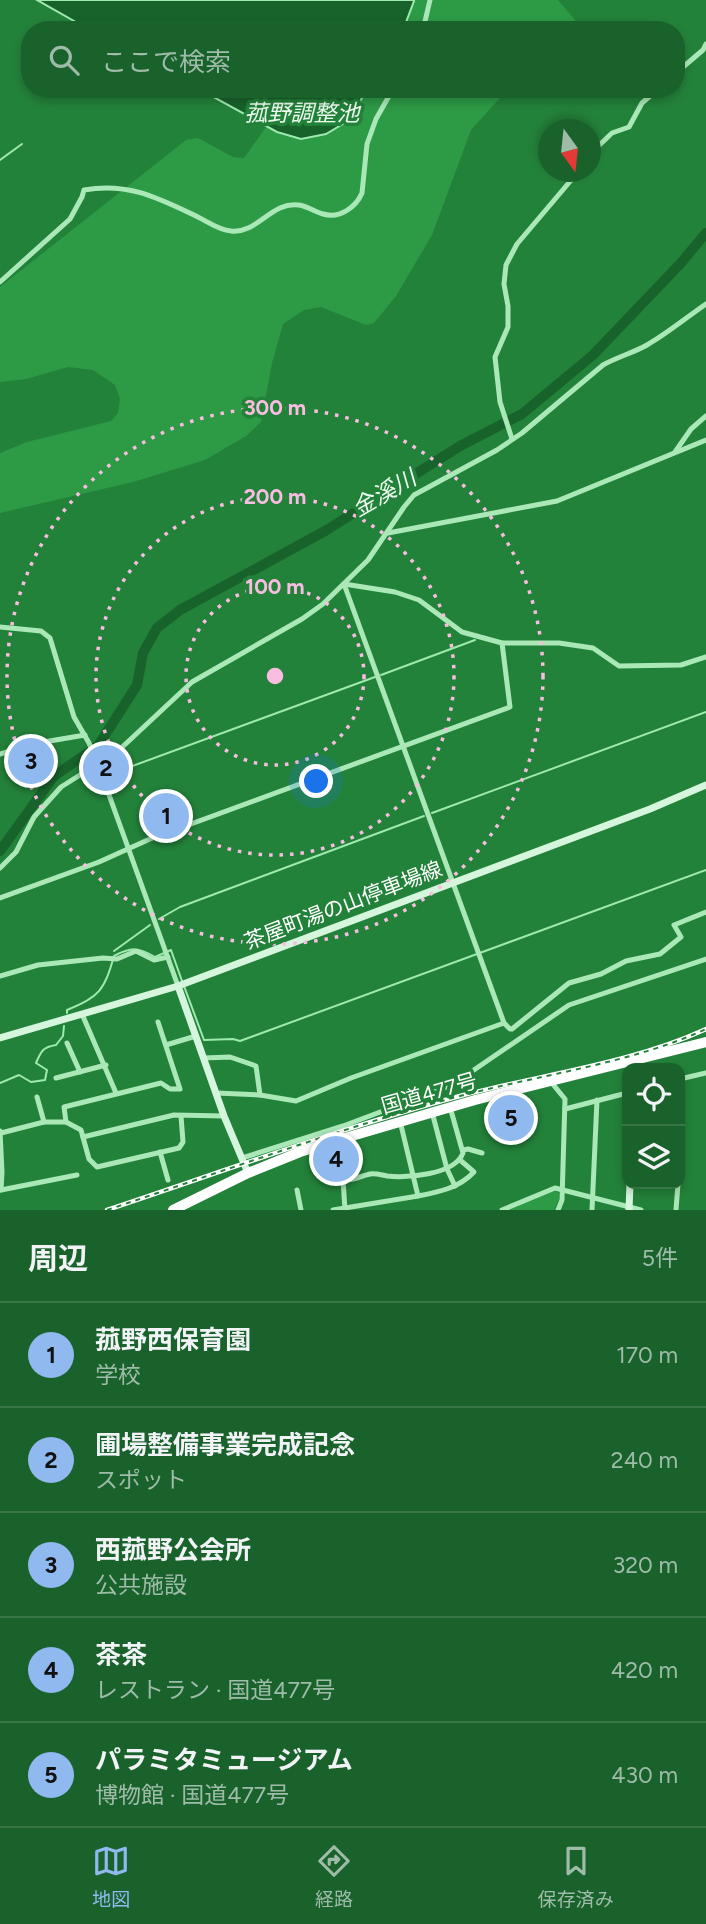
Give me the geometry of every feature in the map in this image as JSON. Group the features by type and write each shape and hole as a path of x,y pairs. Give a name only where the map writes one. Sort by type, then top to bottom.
{"highway":[{"name":"国道477号","path":"641,1063 706,1042"},
{"name":"国道477号","path":"173,1210 248,1173 300,1152 450,1107 622,1068"}],"main road":[{"name":"茶屋町湯の山停車場線","path":"0,1038 182,985 650,809 706,785"},
{"path":"182,985 224,1116 248,1173"},
{"path":"629,1209 630,1189"}],"street":[{"path":"425,21 430,0"},
{"path":"685,65 706,44"},
{"path":"0,282 70,219 84,190 113,188 153,195 220,228 232,231 252,227 277,208 284,206 298,205 325,215 340,214 359,199 362,193 367,144 376,119 388,98"},
{"path":"601,144 612,133 629,127 648,98"},
{"path":"512,437 500,402 495,357 508,327 504,284 506,265 517,244 570,182"},
{"path":"0,868 16,852 34,817 61,788 118,751 141,732 184,688 323,604 368,560 414,495 497,450 603,365 649,344 706,304"},
{"path":"675,452 691,429 706,416"},
{"path":"387,533 557,501 706,440"},
{"path":"344,584 396,592 419,600 462,632 502,643 559,643 593,648 620,666 681,666 705,659"},
{"path":"344,584 504,1023 509,1028 512,1029 569,983 607,972 626,961 660,954 681,937 674,925 706,912"},
{"path":"0,627 36,629 47,634 59,662 74,717 86,736 168,956 182,985"},
{"path":"0,898 128,850 150,839 510,708 502,643"},
{"path":"0,754 32,744 86,736"},
{"path":"0,976 38,965 117,959 135,951 154,960 168,956"},
{"path":"242,1158 343,1126 452,1085 569,1005 706,959"},
{"path":"82,1014 116,1093"},
{"path":"66,1122 64,1107 160,1083 170,1089 180,1089 158,1022"},
{"path":"216,1093 260,1094 296,1101 351,1078 504,1023"},
{"path":"166,1045 197,1036"},
{"path":"67,1043 80,1072"},
{"path":"204,1058 230,1057 256,1066 260,1094"},
{"path":"56,1078 106,1065"},
{"path":"685,1078 706,1073"},
{"path":"551,1082 565,1099 562,1191 558,1210"},
{"path":"565,1109 622,1094"},
{"path":"37,1097 44,1122"},
{"path":"592,1210 597,1101"},
{"path":"345,1209 343,1180 353,1181 373,1173 414,1176 447,1169 460,1160 463,1150 450,1107"},
{"path":"432,1112 447,1169 455,1186"},
{"path":"83,1137 174,1115 224,1116"},
{"path":"77,1175 0,1191 0,1132 44,1122 66,1122 81,1130 89,1159 97,1167 179,1148 183,1142 181,1116"},
{"path":"400,1121 418,1196"},
{"path":"463,1150 482,1153"},
{"path":"160,1152 168,1180"},
{"path":"333,1210 418,1196 455,1186 474,1172 460,1160"},
{"path":"502,1210 555,1188 640,1210"},
{"path":"676,1210 678,1189"},
{"path":"298,1190 301,1210"}],"shaded area":[{"path":"366,0 558,0 575,20 574,21 356,21"},
{"path":"287,98 500,98 471,130 432,235 396,296 374,323 366,325 321,307 304,310 283,324 272,363 261,422 246,436 205,460 133,482 0,513 0,453 27,442 111,421 118,413 120,399 115,385 93,370 68,367 26,379 0,382 0,287 186,140 198,138 233,157 244,158"},
{"path":"555,1191 559,1193 559,1200 554,1210 509,1210"}],"water":[{"path":"37,0 414,0 406,21 74,21"},
{"name":"菰野調整池","path":"215,98 362,98 346,122 326,134 301,139 277,132"}],"waterway":[{"path":"0,160 22,144"},
{"name":"金溪川","path":"0,851 54,776 98,746 137,685 143,653 157,628 180,610 325,531 460,446 522,414 593,355 706,233"},
{"path":"381,675 475,640"},
{"path":"127,768 375,677"},
{"path":"432,813 706,712"},
{"path":"159,919 180,907 424,816"},
{"path":"184,986 204,1040 240,1041 706,870"},
{"path":"114,951 150,925"},
{"path":"67,1013 67,1010 87,1001 99,991 114,956 125,951 134,949 155,957 171,950 182,981"},
{"path":"0,1083 19,1075 31,1082 45,1080 47,1070 36,1063 43,1050 56,1045 63,1036 64,1026"}],"railway":[{"path":"107,1210 371,1122 460,1096 617,1060 678,1041 706,1029"}],"place":[{"name":"西菰野公会所","path":"31,761"},
{"name":"圃場整備事業完成記念","path":"106,768"},
{"name":"菰野西保育園","path":"166,816"},
{"name":"パラミタミュージアム","path":"511,1118"},
{"name":"茶茶","path":"336,1159"}]}
